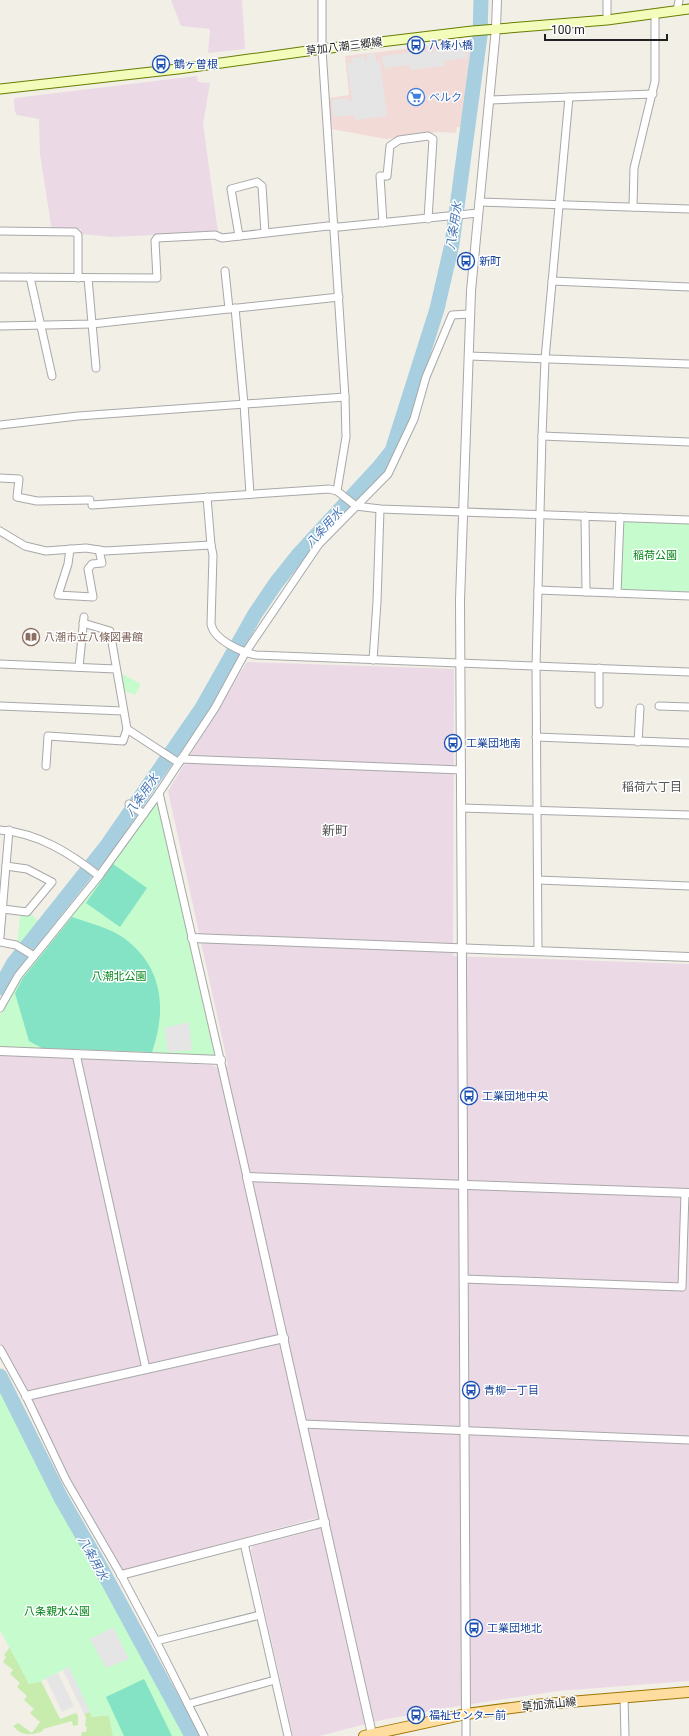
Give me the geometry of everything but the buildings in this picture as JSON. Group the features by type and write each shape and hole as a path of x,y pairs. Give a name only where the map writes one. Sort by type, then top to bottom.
{"main road":[{"name":"草加八潮三郷線","path":"0,89 178,69 322,48 496,28 606,20 689,9"},
{"name":"草加流山線","path":"368,1735 466,1714 534,1705 689,1692"}],"street":[{"path":"322,0 322,48 345,397 346,437 337,491"},
{"path":"466,1736 460,600 470,314 479,202 490,100 497,0"},
{"path":"606,0 606,20"},
{"path":"677,11 679,0"},
{"path":"633,207 636,151 653,94 655,81 655,14"},
{"path":"490,100 653,94"},
{"path":"538,951 536,666 539,514 545,359 569,97"},
{"path":"383,223 380,176 387,176 390,146 392,143 399,140 428,136 433,139 428,219"},
{"path":"239,236 231,189 257,182 262,186 265,233"},
{"path":"479,202 689,209"},
{"path":"0,277 157,278 155,241 157,238 215,235 222,238 478,213"},
{"path":"0,231 75,232 78,235 78,278"},
{"path":"225,270 232,309 244,404 250,494"},
{"path":"30,277 52,376"},
{"path":"88,278 96,368"},
{"path":"552,281 689,287"},
{"path":"0,326 92,324 339,297"},
{"path":"0,1008 18,976 97,874 142,812 159,793 178,761 215,708 245,653 319,544 388,474 401,450 414,419 426,377 452,315 470,314"},
{"path":"469,356 689,364"},
{"path":"0,425 78,416 345,397"},
{"path":"542,436 689,442"},
{"path":"0,478 19,479 17,497 37,501 91,502 207,497 329,489 337,491 356,506 380,509 689,520"},
{"path":"207,497 213,555 212,630 217,636 245,653 256,655 461,664 689,672"},
{"path":"373,660 378,602 380,509"},
{"path":"585,516 586,592"},
{"path":"617,593 620,517"},
{"path":"0,531 25,546 46,551 86,548 99,550 211,546"},
{"path":"70,549 68,564 58,595 93,598 88,569 92,564 102,563 99,550"},
{"path":"538,590 689,596"},
{"path":"46,766 48,736 123,741 127,729 110,631 84,620 79,667"},
{"path":"0,664 116,669"},
{"path":"599,668 599,704"},
{"path":"0,706 123,711"},
{"path":"659,706 689,707"},
{"path":"638,742 640,708"},
{"path":"127,729 178,761 461,770"},
{"path":"536,737 689,743"},
{"path":"159,793 325,1522 368,1735"},
{"path":"129,804 142,812"},
{"path":"462,808 537,809 689,815"},
{"path":"0,830 19,832 42,840 80,861 97,874"},
{"path":"0,937 9,830"},
{"path":"3,909 27,912 52,882 26,869 6,866"},
{"path":"538,880 689,886"},
{"path":"192,938 689,957 689,953"},
{"path":"0,942 16,945 34,956"},
{"path":"0,1051 221,1060"},
{"path":"76,1054 146,1369"},
{"path":"247,1177 687,1193 682,1287 464,1279"},
{"path":"26,1396 284,1338"},
{"path":"0,1349 26,1396 66,1480 121,1575 204,1736"},
{"path":"303,1424 689,1440"},
{"path":"121,1575 325,1522"},
{"path":"244,1543 288,1736"},
{"path":"156,1641 260,1615"},
{"path":"188,1704 275,1680"},
{"path":"624,1697 624,1736"}],"shaded area":[{"path":"171,0 242,0 245,49 208,53 210,29 181,26"},
{"path":"471,41 462,127 457,127 456,133 439,132 386,139 332,129 329,98 349,95 345,56"},
{"path":"464,46 465,51 468,50 467,58 444,61 444,66 410,70 409,65 384,68 382,56 432,50 433,55 434,51 441,50 445,52 445,48"},
{"path":"375,53 376,62 380,61 387,116 355,120 354,115 333,117 332,100 349,98 349,102 352,101 347,63 352,63 351,58 364,56 365,61 367,61 366,54"},
{"path":"197,76 198,82 210,83 203,124 218,232 112,237 82,234 81,229 53,229 51,225 40,154 39,119 17,115 15,112 15,98"},
{"path":"247,662 454,669 453,956 689,964 689,1681 558,1691 452,1707 377,1721 319,1736 293,1736 251,1550 253,1546 316,1530 316,1518 122,1571 68,1477 33,1402 0,1343 0,1055 211,1065 216,1067 228,1065 168,791"},
{"path":"189,1022 192,1050 168,1052 164,1028"},
{"path":"113,1627 129,1659 106,1668 90,1639"},
{"path":"69,1667 90,1712 84,1714 63,1670"},
{"path":"58,1673 74,1706 62,1712 46,1678"}],"green space":[{"name":"稲荷公園","path":"626,521 689,523 689,592 623,589 620,587 623,524"},
{"path":"120,673 141,684 135,695 123,690"},
{"name":"八潮北公園","path":"157,800 219,1058 0,1048 0,1015 21,976"},
{"path":"113,864 147,888 120,927 86,903"},
{"path":"21,909 27,910 42,925 24,949 17,944"},
{"path":"72,917 118,934 137,949 147,962 154,975 160,1005 157,1036 152,1052 42,1048 29,1041 15,993 23,978"},
{"name":"八条親水公園","path":"0,1383 56,1499 130,1624 189,1736 113,1736 109,1715 92,1717 69,1667 39,1682 29,1684 0,1630"},
{"path":"10,1647 29,1684 41,1681 60,1719 76,1713 78,1716 78,1725 73,1726 72,1721 43,1729 43,1731 34,1734 20,1732 13,1726 18,1723 32,1733 40,1722 30,1713 34,1709 24,1700 27,1696 17,1687 20,1683 10,1674 13,1670 3,1662 6,1657 4,1655"},
{"path":"144,1679 172,1736 124,1736 106,1697"},
{"path":"90,1712 92,1717 109,1715 113,1736 81,1736 82,1732 86,1732 87,1727 85,1726 86,1717 84,1714"}],"waterway":[{"name":"八条用水","path":"0,988 13,964 106,847 202,708 255,614 276,583 299,554 392,451 437,309 452,244 480,36 481,0"},
{"name":"八条用水","path":"0,1376 61,1498 96,1559 192,1736"}],"place":[{"name":"八條小橋","path":"416,45"},
{"name":"鶴ヶ曽根","path":"161,64"},
{"name":"ベルク","path":"416,97"},
{"name":"新町","path":"466,261"},
{"name":"八潮市立八條図書館","path":"31,637"},
{"name":"工業団地南","path":"453,743"},
{"name":"工業団地中央","path":"469,1096"},
{"name":"青柳一丁目","path":"471,1390"},
{"name":"工業団地北","path":"474,1628"},
{"name":"福祉センター前","path":"416,1715"}],"district":[{"name":"稲荷六丁目","path":"652,787"},
{"name":"新町","path":"335,830"}]}
